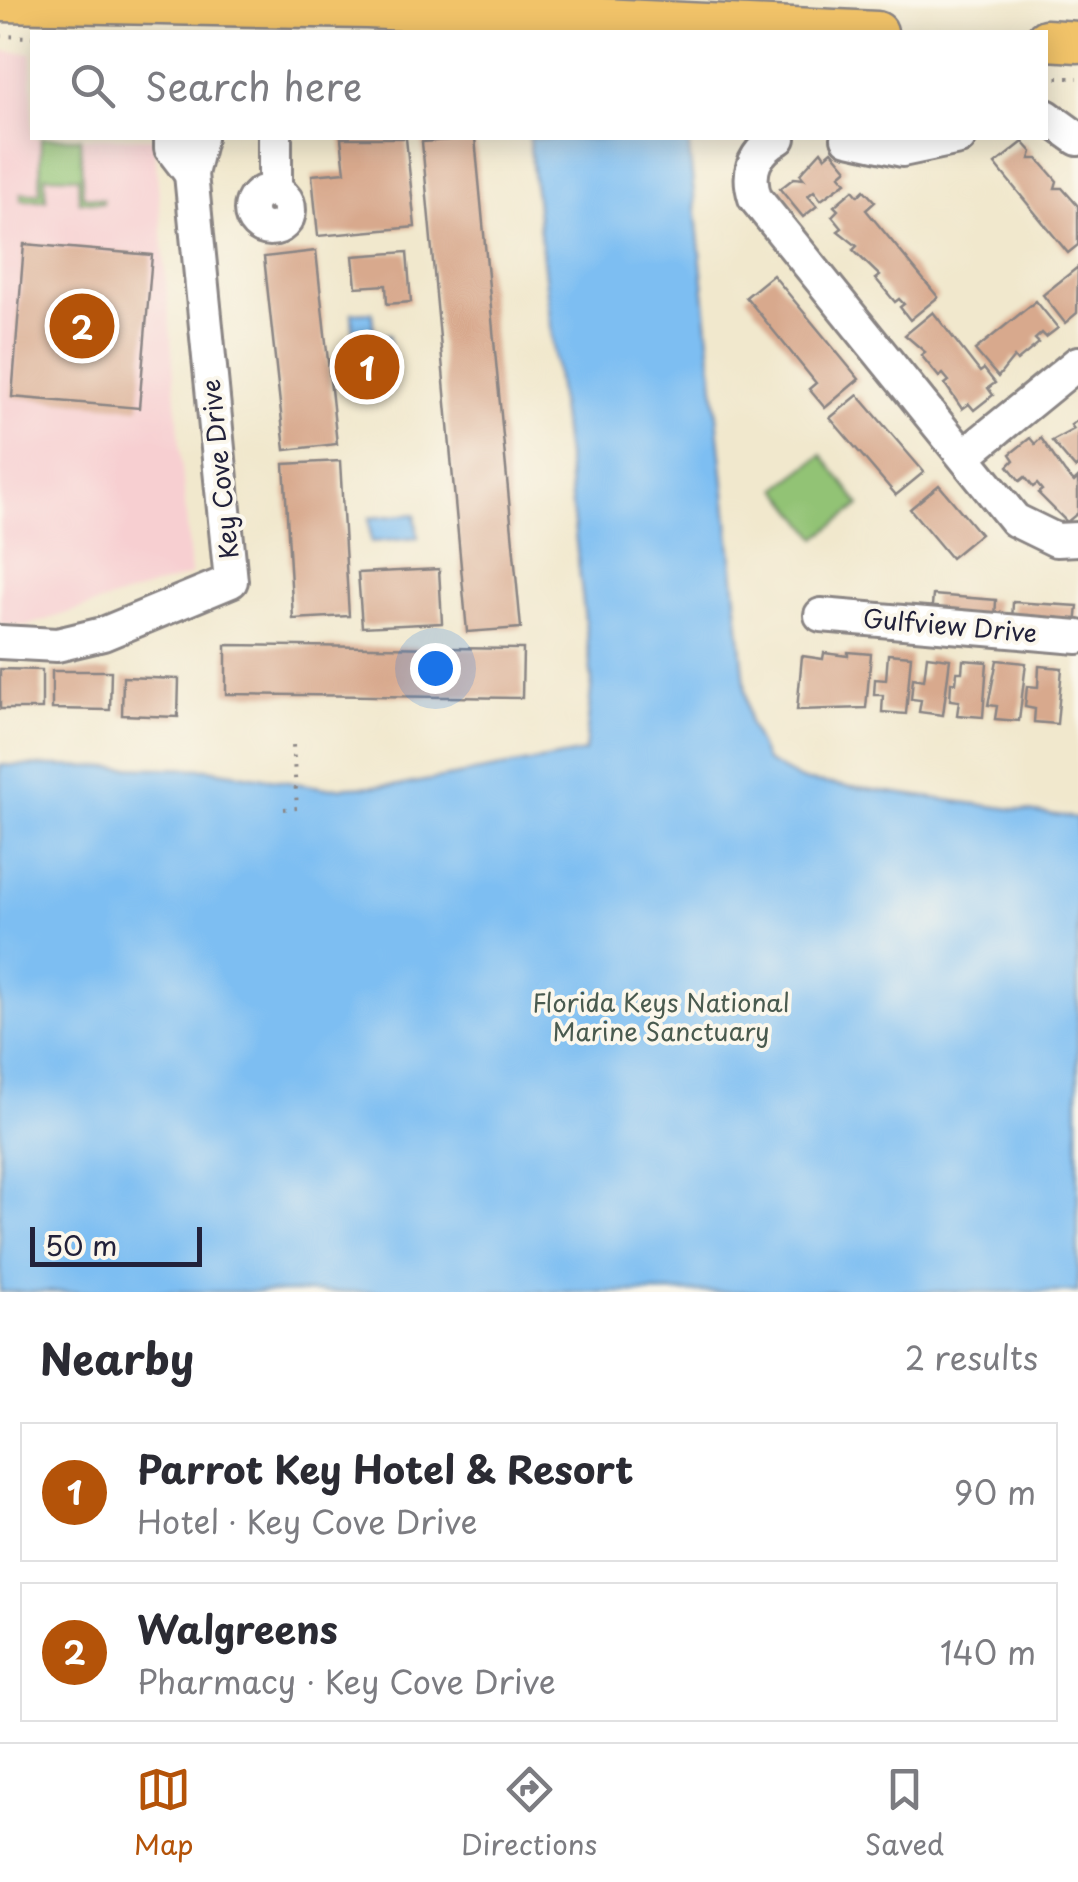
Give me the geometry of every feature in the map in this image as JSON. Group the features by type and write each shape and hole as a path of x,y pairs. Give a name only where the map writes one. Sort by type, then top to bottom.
{"main road":[{"path":"0,2 180,13 489,14 827,30"},
{"path":"1048,40 1078,42"}],"street":[{"path":"1048,117 1078,139"},
{"name":"Key Cove Drive","path":"170,140 171,148 191,174"},
{"name":"Key Cove Drive","path":"0,642 57,646 103,634 231,581 191,174 200,140"},
{"path":"196,214 263,200 275,140"},
{"path":"776,140 758,154 751,169 755,198 1015,520 1044,536 1078,540"},
{"path":"857,140 902,150 949,140"},
{"path":"964,456 1078,363"},
{"name":"Gulfview Drive","path":"822,615 1078,637"}],"path":[{"path":"0,36 30,37"},
{"path":"1048,78 1078,78"},
{"path":"294,745 297,808"},
{"path":"284,809 308,810"}],"shaded area":[{"path":"0,51 30,53 30,140 154,140 191,575 26,626 0,625"}],"green space":[{"path":"41,140 80,140 83,196 103,199 103,203 79,201 78,177 45,176 46,200 21,200 21,193 40,193"},
{"path":"822,455 860,505 817,538 778,488"}],"water":[{"name":"Florida Keys National Marine Sanctuary","path":"529,140 688,140 749,722 766,761 801,780 1078,818 1078,1292 0,1292 0,765 207,769 326,788 403,785 585,752 592,680"},
{"path":"372,312 374,336 389,335 390,353 355,355 352,313"},
{"path":"415,514 418,538 371,542 369,518"}],"building":[{"path":"341,140 406,140 415,227 318,236 312,175 345,172"},
{"path":"475,140 521,628 467,632 422,142"},
{"path":"1023,142 1032,152 1030,159 1038,159 1057,181 1055,188 1062,188 1078,206 1078,245 1068,253 995,164"},
{"path":"821,151 825,157 832,151 847,169 840,175 846,182 821,200 814,191 808,196 817,206 803,217 780,189 794,178 804,179 800,174"},
{"path":"853,190 858,196 864,190 875,202 866,210 938,297 910,320 900,307 904,304 899,299 895,302 876,279 880,276 853,250 857,246 838,231 842,228 832,216 838,210 834,206"},
{"path":"24,244 152,255 139,408 12,397"},
{"path":"316,251 337,444 285,450 264,257"},
{"path":"407,252 411,302 387,304 386,285 356,287 353,256"},
{"path":"1078,267 1077,313 1065,323 1043,295"},
{"path":"773,275 859,379 825,408 809,389 816,383 746,297"},
{"path":"1036,301 1058,328 1046,337 1042,333 1035,339 1039,343 1017,361 1014,357 998,377 975,350"},
{"path":"933,312 980,372 984,369 995,383 988,388 993,395 974,410 969,404 962,409 945,384 949,381 943,374 939,377 921,355 925,352 905,335"},
{"path":"858,395 924,472 896,495 830,418"},
{"path":"1078,420 1075,468 1052,441 1074,429 1071,425"},
{"path":"1030,438 1035,444 1041,438 1065,473 1074,482 1078,478 1078,513 1067,522 1038,493 1042,490 1037,484 1033,487 1025,477 1020,481 1008,466 1014,460 1010,454"},
{"path":"340,461 349,616 293,619 284,464"},
{"path":"939,485 980,534 951,558 910,509"},
{"path":"439,569 442,623 362,627 358,573"},
{"path":"933,595 996,600 995,620 931,616"},
{"path":"1013,602 1078,606 1076,626 1012,622"},
{"path":"226,645 523,649 522,698 226,694"},
{"path":"848,652 871,654 866,708 797,710 802,656 823,659 824,653 848,656"},
{"path":"888,654 911,656 906,714 882,712 883,695 874,695 875,679 886,680"},
{"path":"927,656 950,659 943,715 919,712 921,700 911,699 913,678 924,680"},
{"path":"963,660 987,662 983,717 957,715 959,701 950,700 951,682 956,683 957,672 962,672"},
{"path":"997,660 1026,663 1019,721 995,719 997,706 988,705"},
{"path":"1039,666 1062,668 1057,724 1034,722 1035,709 1025,707 1027,686 1038,687"},
{"path":"0,669 42,670 42,709 0,709"},
{"path":"52,671 111,671 110,710 52,709"},
{"path":"123,677 179,679 178,717 122,715"}],"place":[{"name":"Walgreens","path":"82,326"},
{"name":"Parrot Key Hotel & Resort","path":"367,367"}]}
